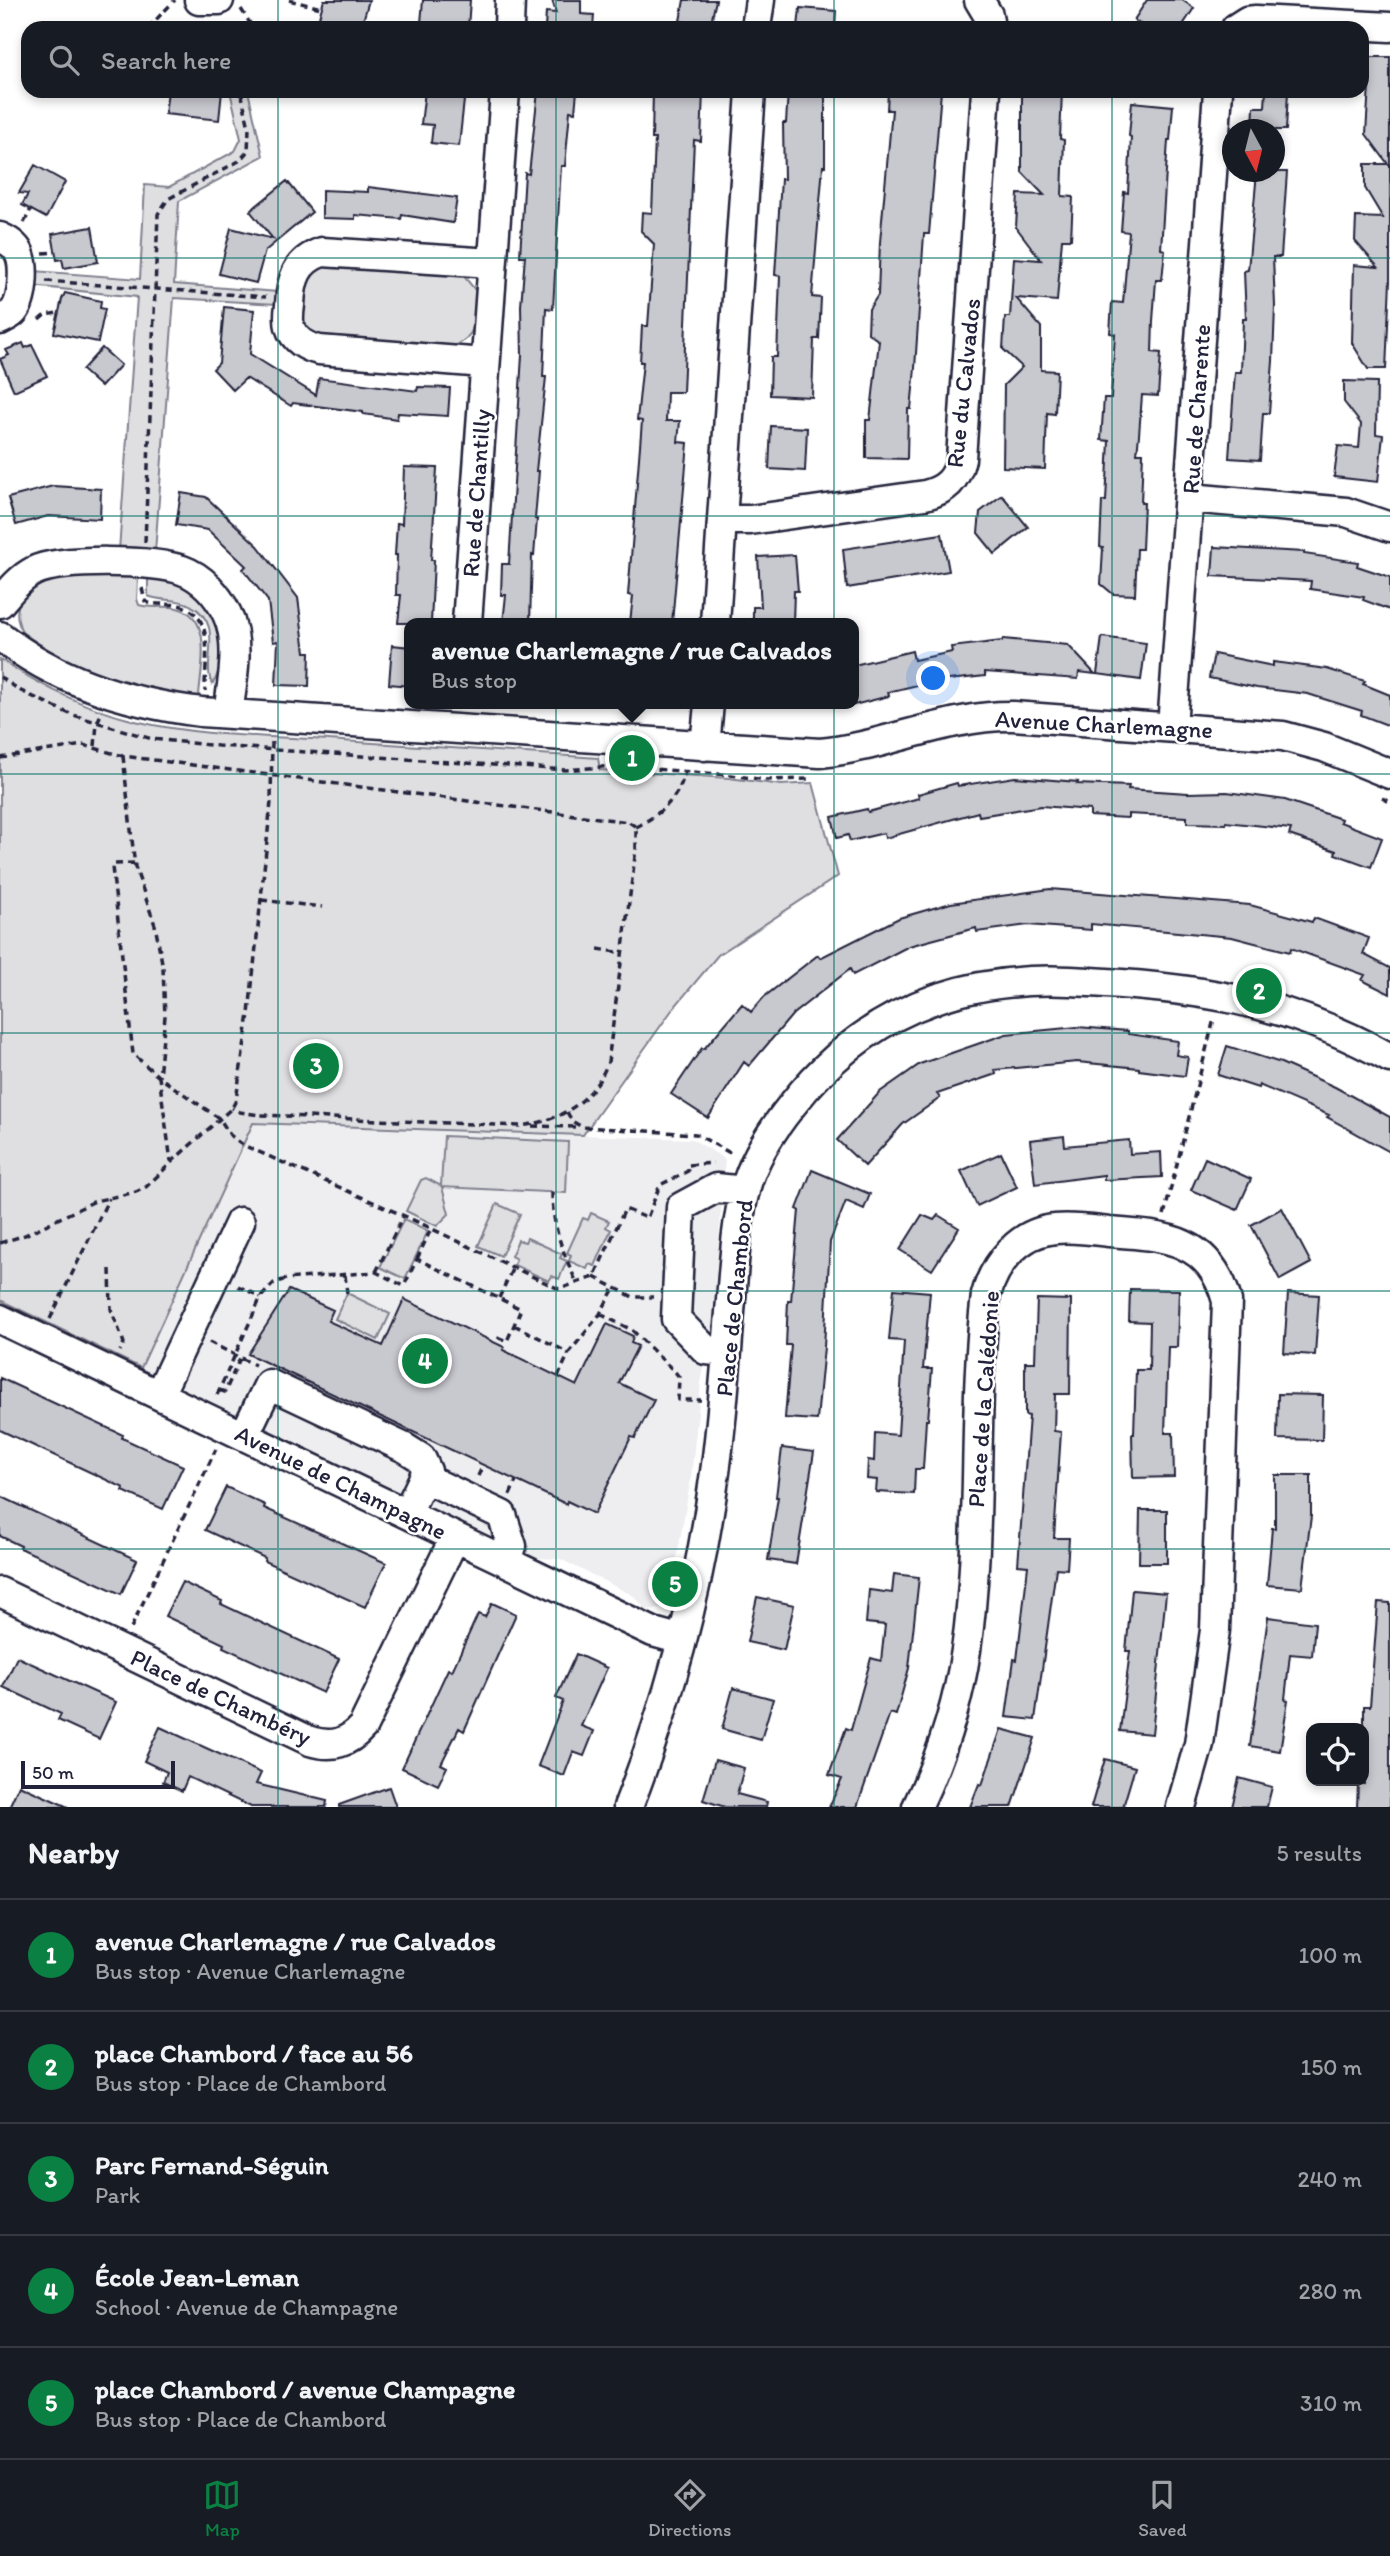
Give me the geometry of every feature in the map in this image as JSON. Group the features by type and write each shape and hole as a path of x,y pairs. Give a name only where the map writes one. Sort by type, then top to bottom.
{"street":[{"path":"199,0 219,0"},
{"path":"509,21 510,0"},
{"path":"757,21 760,0"},
{"path":"979,0 989,21"},
{"path":"1247,21 1275,21"},
{"path":"1369,26 1390,27"},
{"name":"Rue de Chantilly","path":"467,618 504,98"},
{"path":"715,618 751,98"},
{"name":"Rue du Calvados","path":"722,520 750,520 925,495 943,489 955,477 961,459 986,98"},
{"name":"Rue de Charente","path":"1172,727 1218,98"},
{"path":"0,237 10,242 17,250 22,265 18,303 12,313 0,320"},
{"path":"485,363 310,348 295,336 290,328 290,298 292,282 302,262 309,256 322,252 492,263"},
{"path":"1189,498 1346,512 1390,527"},
{"path":"0,604 23,578 35,570 63,562 156,565 183,570 210,588 230,622 234,643 228,714"},
{"name":"Avenue Charlemagne","path":"0,636 44,665 94,688 145,703 228,714 460,717 695,754 833,752 986,716 1172,727 1298,738 1390,774"},
{"path":"695,754 708,709"},
{"name":"Place de Chambord","path":"628,1807 659,1721 700,1563 713,1488 736,1246 745,1191 755,1161 776,1127 808,1085 836,1056 870,1030 927,1001 995,983 1046,980 1158,986 1264,1004 1312,1020 1390,1058"},
{"path":"727,1352 706,1350 676,1319 681,1207 716,1188 745,1191"},
{"path":"159,1395 240,1222"},
{"name":"Place de la Calédonie","path":"918,1807 952,1716 966,1651 972,1593 986,1295 990,1278 1000,1262 1026,1238 1056,1228 1150,1234 1181,1242 1207,1260 1216,1272 1227,1301 1215,1630 1199,1744 1181,1807"},
{"name":"Avenue de Champagne","path":"0,1319 159,1395 233,1437 407,1513 653,1632 682,1640"},
{"path":"233,1437 269,1384 413,1453 424,1462 427,1471 425,1478 407,1513"},
{"path":"425,1478 502,1515 512,1546 506,1560"},
{"name":"Place de Chambéry","path":"0,1592 310,1741 332,1745 353,1737 363,1726 455,1536"}],"path":[{"path":"155,21 175,0"},
{"path":"235,0 248,21"},
{"path":"289,0 321,8"},
{"path":"145,552 157,220 162,205 177,193 239,161 248,151 250,138 242,98"},
{"path":"33,281 278,298"},
{"path":"142,585 145,601 185,607 193,612 203,625 207,644 205,691"},
{"path":"95,746 97,723 104,708"},
{"path":"0,1243 24,1235 79,1208 146,1187 232,1108 238,1095 261,900 273,777 273,734"},
{"path":"0,758 74,746 95,746 122,757 629,822 636,827 637,839 608,1062 598,1084 567,1112 554,1119 520,1126"},
{"path":"636,827 648,821 668,804 681,785 695,754"},
{"path":"122,757 134,863 155,925 163,968 165,1016 159,1077 171,1163"},
{"path":"134,863 115,864 111,867 133,1054 159,1077 220,1119 230,1135 243,1145 488,1253 559,1289 594,1276 625,1209 647,1218 660,1185 688,1171 688,1165 715,1163 717,1168"},
{"path":"261,900 322,907"},
{"path":"598,949 623,953"},
{"path":"1161,1224 1217,1008"},
{"path":"232,1108 260,1115 696,1134 734,1155"},
{"path":"567,1112 572,1121 582,1127"},
{"path":"552,1192 556,1233 577,1283"},
{"path":"47,1325 109,1198"},
{"path":"376,1272 403,1216"},
{"path":"418,1223 421,1218"},
{"path":"216,1398 261,1297 279,1280 376,1272 404,1286 431,1228"},
{"path":"417,1259 521,1309 507,1341 499,1338 496,1343"},
{"path":"499,1298 513,1266"},
{"path":"110,1269 111,1308 124,1343"},
{"path":"344,1274 347,1293"},
{"path":"594,1276 633,1297 662,1298"},
{"path":"239,1287 261,1297"},
{"path":"558,1377 569,1353 600,1314 614,1287"},
{"path":"600,1314 632,1330 676,1373 679,1377 678,1400 703,1400"},
{"path":"514,1325 569,1353"},
{"path":"219,1390 225,1392 240,1358"},
{"path":"126,1639 233,1437"}],"shaded area":[{"path":"232,98 250,98 263,156 179,201 174,284 278,292 277,304 174,298 155,552 119,551 137,297 32,286 34,271 140,279 145,185 169,187 235,151 241,139"},
{"path":"320,264 463,275 476,291 474,327 465,340 448,348 318,338 303,326 300,317 305,277"},
{"path":"75,574 138,577 139,605 172,607 189,613 201,632 203,645 199,695 156,692 132,686 82,667 22,632 18,607 22,598 40,585"},
{"path":"148,578 164,580 191,591 210,609 220,635 218,673 212,684 209,675 210,632 207,622 201,613 190,605 148,596"},
{"path":"0,659 49,688 100,710 135,721 186,730 598,758 600,770 729,778 781,785 813,783 838,876 718,955 672,1010 583,1135 253,1123 141,1368 0,1300"},
{"path":"253,1123 692,1139 725,1159 712,1327 701,1383 691,1478 669,1601 663,1608 646,1610 634,1596 560,1559 537,1558 141,1368"},
{"path":"444,1136 568,1142 566,1193 442,1187 449,1214 437,1226 406,1211 421,1180 426,1178 441,1186"},
{"path":"497,1204 520,1214 501,1256 478,1246"},
{"path":"591,1213 609,1221 606,1227 611,1230 595,1266 589,1264 587,1269 569,1261 571,1255 567,1253 583,1218 588,1220"},
{"path":"404,1219 428,1231 405,1279 380,1267"},
{"path":"527,1238 562,1254 560,1258 567,1261 559,1279 552,1276 549,1281 514,1265 516,1259 511,1256 518,1240 525,1242"},
{"path":"347,1293 390,1314 378,1340 335,1319"}],"building":[{"path":"324,0 369,0 363,21 318,21"},
{"path":"423,0 470,0 468,21 421,21"},
{"path":"552,0 581,0 581,14 594,15 594,21 545,21 546,12 556,13"},
{"path":"684,0 716,0 711,21 680,21"},
{"path":"1147,0 1182,0 1194,8 1186,21 1134,20"},
{"path":"800,8 836,11 835,21 799,21"},
{"path":"1369,57 1390,57 1390,281 1386,369 1368,369 1352,343 1354,265 1378,267 1355,241 1356,217 1383,218 1365,188 1365,164 1388,164 1366,134"},
{"path":"167,98 221,98 219,120 165,114"},
{"path":"424,98 464,98 459,146 431,143 433,125 421,124"},
{"path":"537,98 576,98 575,112 570,111 565,166 561,166 553,309 546,308 543,377 546,377 536,471 539,471 530,618 504,618 506,595 501,595 502,564 509,564 522,355 521,306 525,256 520,256 525,173 529,174"},
{"path":"653,98 703,98 701,141 694,140 683,392 667,392 666,421 680,421 678,442 688,443 672,618 631,618 633,596 628,595 642,421 637,420 643,362 640,362 642,326 648,326 654,244 641,231 642,212 652,213 655,139 652,139"},
{"path":"788,98 825,98 825,166 812,297 821,298 819,339 814,339 812,397 770,395 771,357 777,357 780,276 775,275 781,179 784,179 783,123 786,123"},
{"path":"888,98 940,98 929,234 924,234 915,368 911,409 908,409 907,459 866,458 866,420 870,420 879,341 868,333 869,309 878,295 892,110 887,110"},
{"path":"1022,98 1062,98 1060,139 1064,140 1062,196 1073,197 1071,239 1062,239 1057,301 1016,298 1041,327 1041,370 1057,371 1055,414 1047,413 1045,469 1003,467 1004,385 1022,367 1003,349 1005,317 1010,317 1014,258 1041,260 1016,227 1018,194 1044,195 1022,172"},
{"path":"1266,98 1288,98 1286,130 1285,119 1253,119 1254,107 1265,107"},
{"path":"1132,102 1173,106 1168,140 1161,249 1165,250 1162,280 1156,280 1153,321 1152,352 1161,353 1158,396 1142,395 1137,453 1143,453 1141,503 1144,503 1142,549 1137,549 1135,595 1113,594 1101,584 1103,548 1100,547 1109,441 1101,440 1104,398 1111,398 1115,334 1110,333 1112,302 1123,303 1129,232 1121,231 1124,192 1128,193"},
{"path":"35,165 65,182 46,218 22,205 28,194 19,193"},
{"path":"1287,172 1281,257 1273,257 1273,361 1269,413 1263,413 1260,460 1229,458 1235,372 1241,372 1243,319 1246,319 1244,271 1248,270 1256,182 1285,182"},
{"path":"287,181 312,212 265,251 256,283 219,274 231,228 273,239 250,211"},
{"path":"368,187 457,198 453,223 402,215 401,219 355,215 355,219 322,218 322,190 368,192"},
{"path":"92,227 98,262 64,268 62,259 57,260 52,234"},
{"path":"65,293 101,301 100,308 105,309 98,342 54,333"},
{"path":"224,307 254,310 250,354 316,395 319,378 417,391 418,387 450,388 448,416 398,413 397,419 293,403 291,406 246,378 233,390 213,369 219,363"},
{"path":"23,343 25,348 32,345 47,376 14,391 0,359 9,355 6,350"},
{"path":"102,348 121,365 101,387 82,370"},
{"path":"1344,381 1377,382 1376,434 1383,435 1378,482 1334,477 1338,446 1359,448 1361,424 1344,402"},
{"path":"771,426 807,428 805,471 769,469"},
{"path":"404,467 437,468 431,560 434,560 431,618 404,618 404,623 398,623 401,595 396,595 395,555 397,523 402,524"},
{"path":"53,486 101,489 100,519 48,516 16,525 8,498"},
{"path":"181,493 206,497 258,546 298,598 305,652 310,652 309,686 276,685 278,641 273,642 268,601 243,569 246,566 208,530 176,525"},
{"path":"1002,495 1028,527 995,554 978,533 980,512"},
{"path":"942,534 949,571 847,588 843,549"},
{"path":"1214,547 1304,552 1358,562 1357,566 1390,577 1390,610 1363,600 1364,597 1310,589 1311,581 1212,576"},
{"path":"795,555 798,591 794,591 793,618 753,618 753,607 761,607 758,557"},
{"path":"1102,637 1146,643 1141,680 1097,674"},
{"path":"1002,641 1068,645 1095,674 1079,672 1078,679 985,672 985,676 930,682 888,692 889,696 859,704 859,664 912,651 914,660 952,652 951,647"},
{"path":"392,645 404,646 404,685 389,684"},
{"path":"1214,654 1273,666 1273,662 1327,669 1365,681 1363,684 1390,695 1390,726 1361,715 1362,711 1308,694 1257,688 1209,678"},
{"path":"1015,777 1129,786 1128,789 1188,793 1227,792 1285,800 1341,819 1340,822 1382,838 1371,867 1335,854 1336,851 1289,835 1291,829 1226,822 1187,823 1187,817 1128,814 1128,818 1090,816 1090,810 1041,806 979,816 978,812 885,838 884,833 850,841 848,835 837,838 832,817 867,809 868,812 919,798 918,794 957,783 958,786"},
{"path":"1050,889 1250,905 1312,922 1314,918 1369,938 1363,954 1390,968 1390,994 1362,980 1365,975 1291,948 1290,952 1232,937 1091,924 1091,930 1028,925 977,932 976,928 909,946 853,975 850,969 793,1014 749,1066 744,1062 708,1118 671,1094 702,1048 704,1049 742,1004 751,1012 764,997 818,955 820,958 899,918 951,903"},
{"path":"1077,1027 1128,1031 1128,1034 1178,1041 1176,1055 1188,1057 1185,1076 1077,1062 995,1070 996,1074 937,1094 940,1098 903,1124 865,1166 837,1140 880,1092 920,1064 1006,1034"},
{"path":"1227,1046 1281,1063 1335,1087 1390,1117 1390,1152 1327,1117 1329,1115 1259,1085 1258,1088 1218,1075"},
{"path":"1064,1136 1065,1146 1129,1140 1130,1154 1161,1152 1162,1177 1104,1180 1104,1175 1035,1184 1030,1140"},
{"path":"1001,1153 1017,1187 977,1206 961,1171"},
{"path":"1205,1158 1251,1179 1237,1210 1191,1190"},
{"path":"812,1170 870,1194 864,1209 846,1201 830,1242 817,1420 785,1418 791,1345 786,1345 788,1301 791,1301 797,1209"},
{"path":"1282,1208 1311,1263 1280,1280 1251,1225"},
{"path":"922,1215 934,1220 938,1215 959,1228 932,1270 900,1250"},
{"path":"894,1289 930,1292 923,1369 932,1369 928,1420 923,1469 915,1469 914,1494 876,1492 877,1480 867,1479 868,1460 874,1461 875,1433 898,1435 904,1341 889,1340"},
{"path":"1130,1289 1179,1290 1177,1347 1168,1347 1165,1433 1173,1433 1174,1477 1133,1478 1132,1434 1136,1370 1149,1370 1150,1322 1129,1321"},
{"path":"289,1290 333,1310 328,1321 383,1346 404,1299 577,1386 607,1324 633,1336 631,1343 638,1346 619,1383 654,1400 635,1438 631,1437 594,1514 567,1501 566,1504 248,1354"},
{"path":"1288,1293 1319,1295 1315,1355 1284,1353"},
{"path":"1037,1299 1071,1300 1070,1394 1055,1394 1054,1431 1061,1432 1054,1538 1069,1538 1067,1569 1056,1568 1035,1720 1006,1717 1014,1659 1017,1660 1028,1566 1018,1565 1029,1416 1025,1415 1025,1362 1035,1362"},
{"path":"0,1378 183,1466 163,1509 0,1430"},
{"path":"1278,1394 1323,1395 1322,1440 1277,1439"},
{"path":"782,1448 814,1452 796,1564 768,1560 778,1497"},
{"path":"1275,1475 1311,1475 1311,1516 1302,1588 1267,1585 1272,1528 1275,1528"},
{"path":"226,1487 265,1505 264,1508 386,1563 365,1607 264,1561 265,1558 205,1530"},
{"path":"0,1496 137,1560 121,1594 20,1548 21,1546 0,1536"},
{"path":"1140,1510 1167,1510 1167,1563 1139,1563"},
{"path":"894,1574 919,1577 909,1668 896,1715 890,1713 857,1807 829,1807 842,1779 829,1775 846,1728 851,1730 871,1658 881,1661 885,1625 866,1623 869,1590 892,1593"},
{"path":"182,1582 222,1601 221,1604 339,1659 323,1693 223,1647 224,1644 165,1616"},
{"path":"1132,1590 1166,1593 1152,1734 1120,1731 1130,1651 1126,1651"},
{"path":"757,1597 794,1605 784,1650 747,1642"},
{"path":"1378,1602 1390,1603 1390,1807 1357,1807 1358,1786 1369,1786 1369,1723 1364,1723 1364,1706 1370,1706"},
{"path":"492,1603 516,1614 464,1731 459,1728 441,1764 447,1767 438,1785 402,1768 448,1669 452,1671 478,1614 485,1617"},
{"path":"1268,1617 1315,1623 1312,1656 1290,1654 1285,1699 1288,1700 1280,1751 1250,1746"},
{"path":"576,1654 607,1668 581,1726 594,1731 584,1756 573,1752 564,1776 538,1766 563,1701 556,1698"},
{"path":"17,1657 116,1702 99,1739 58,1720 61,1714 3,1687"},
{"path":"733,1688 773,1699 761,1740 722,1729"},
{"path":"160,1727 261,1773 256,1784 327,1801 326,1807 251,1807 188,1777 182,1791 163,1782 167,1772 144,1761"},
{"path":"1001,1729 1035,1738 1012,1807 970,1807 979,1784 982,1785"},
{"path":"1105,1759 1135,1767 1123,1807 1091,1807"},
{"path":"715,1760 744,1768 737,1794 767,1802 766,1807 725,1807 703,1800"},
{"path":"1239,1778 1272,1787 1267,1807 1232,1807"},
{"path":"19,1785 68,1807 9,1807"},
{"path":"389,1787 396,1807 339,1807 339,1805"}],"place":[{"name":"avenue Charlemagne / rue Calvados","path":"632,758"},
{"name":"place Chambord / face au 56","path":"1259,991"},
{"name":"Parc Fernand-Séguin","path":"316,1066"},
{"name":"École Jean-Leman","path":"425,1361"},
{"name":"place Chambord / avenue Champagne","path":"675,1584"}]}
